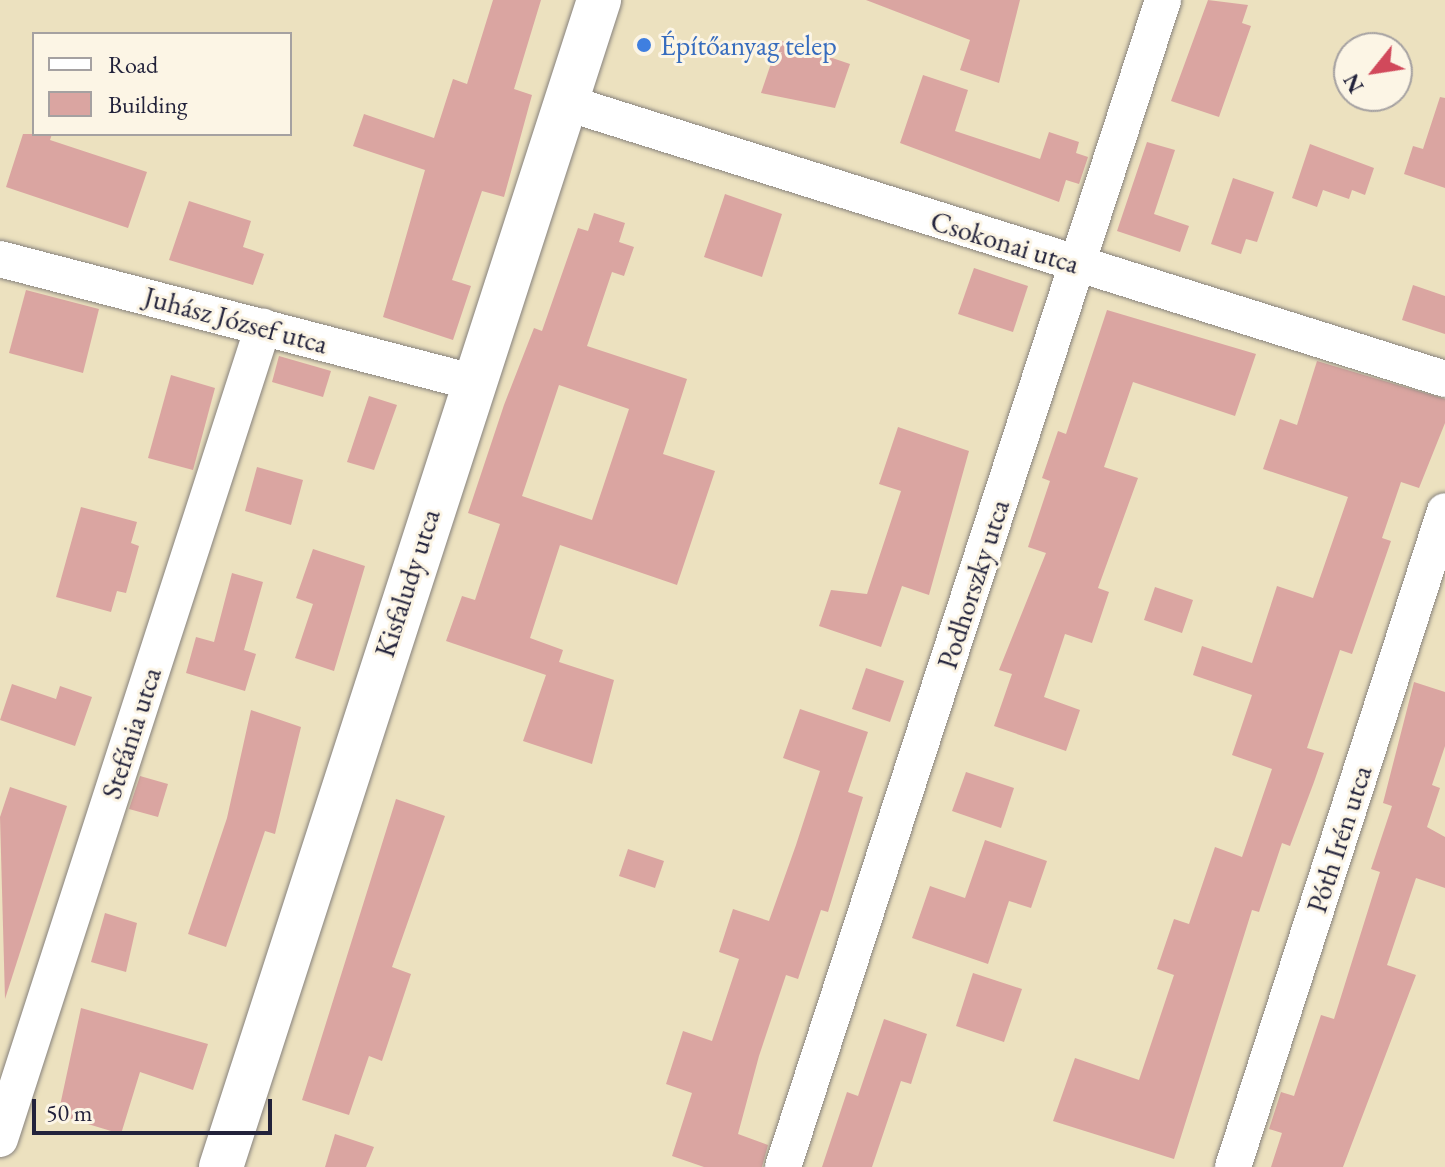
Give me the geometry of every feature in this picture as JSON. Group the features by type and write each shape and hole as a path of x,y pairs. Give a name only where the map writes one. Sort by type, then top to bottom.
{"street":[{"name":"Kisfaludy utca","path":"221,1167 472,382 599,0"},
{"name":"Podhorszky utca","path":"783,1167 1163,0"},
{"name":"Csokonai utca","path":"567,103 1445,379"},
{"name":"Juhász József utca","path":"0,259 472,382"},
{"name":"Stefánia utca","path":"0,1139 263,327"},
{"name":"Póth Irén utca","path":"1233,1167 1445,511"}],"building":[{"path":"493,0 541,0 514,89 532,95 504,197 482,191 452,280 471,286 453,340 383,317 425,170 353,146 364,114 434,138 453,79 467,84"},
{"path":"866,0 1020,0 999,83 960,70 970,40"},
{"path":"1208,0 1248,5 1242,23 1251,26 1219,117 1171,101"},
{"path":"779,40 850,64 835,108 761,93"},
{"path":"923,75 968,90 955,131 1040,159 1049,132 1079,142 1076,153 1088,157 1079,184 1066,180 1059,202 900,143"},
{"path":"1440,97 1445,98 1445,188 1404,174 1413,146 1423,149"},
{"path":"23,134 51,136 50,140 147,172 128,228 6,187"},
{"path":"1147,142 1175,150 1154,214 1189,226 1180,252 1117,231"},
{"path":"1310,144 1374,168 1365,195 1352,190 1349,199 1323,190 1317,207 1292,198"},
{"path":"1233,178 1274,192 1257,242 1246,239 1241,254 1211,244"},
{"path":"725,194 782,214 762,277 704,257"},
{"path":"189,201 251,221 243,247 264,254 253,285 169,260"},
{"path":"594,213 625,223 619,242 634,247 624,276 612,272 587,346 687,379 663,454 715,471 677,585 560,545 530,638 563,650 559,662 614,680 592,764 523,741 546,675 446,641 462,596 475,600 500,524 468,513 504,405 534,328 542,331 578,228 588,231","holes":["559,385 629,409 592,520 522,496"]},
{"path":"974,268 1028,286 1013,332 958,314"},
{"path":"1413,285 1445,296 1445,334 1402,320"},
{"path":"26,290 99,309 83,373 9,353"},
{"path":"1107,310 1256,354 1235,416 1133,382 1104,467 1138,478 1098,588 1109,592 1092,643 1065,634 1044,697 1080,710 1066,751 994,726 1012,674 999,670 1046,553 1028,547 1050,481 1042,478 1058,431 1066,434"},
{"path":"279,356 331,371 323,397 272,382"},
{"path":"1317,361 1445,399 1445,423 1419,488 1401,482 1382,538 1391,541 1352,654 1340,650 1307,748 1324,753 1290,846 1282,843 1259,912 1252,910 1174,1159 1053,1121 1075,1058 1139,1080 1174,975 1157,969 1174,919 1189,924 1215,847 1242,857 1272,769 1232,755 1252,695 1193,675 1202,646 1252,663 1277,586 1313,598 1348,497 1263,469 1280,419 1297,425"},
{"path":"171,375 215,388 193,470 148,458"},
{"path":"369,396 397,405 374,470 347,462"},
{"path":"898,427 969,451 929,595 902,586 881,647 819,626 831,590 867,594 901,491 879,484"},
{"path":"257,467 303,480 291,525 245,511"},
{"path":"81,507 137,522 131,543 139,546 126,593 117,591 111,612 56,597"},
{"path":"313,549 365,566 334,671 295,658 313,604 296,598"},
{"path":"232,573 263,582 244,650 256,654 245,691 186,673 196,637 214,642"},
{"path":"1155,587 1193,600 1182,633 1144,620"},
{"path":"866,668 904,681 890,722 852,709"},
{"path":"1414,682 1445,692 1445,746 1432,785 1440,788 1427,827 1445,837 1445,888 1416,878 1387,965 1416,975 1343,1167 1271,1167 1282,1133 1269,1129 1281,1092 1294,1096 1321,1015 1334,1019 1380,872 1371,869 1392,806 1383,803"},
{"path":"12,684 56,699 60,686 92,697 75,746 0,720"},
{"path":"800,709 868,732 848,792 863,797 828,912 821,910 798,979 786,975 759,1056 738,1134 768,1145 762,1167 704,1167 672,1156 692,1093 666,1084 683,1031 712,1041 739,959 719,952 733,909 769,921 820,771 783,758"},
{"path":"251,710 301,727 275,834 265,831 226,947 188,934 227,818"},
{"path":"966,772 1014,788 1001,828 952,811"},
{"path":"140,776 168,784 158,817 129,809"},
{"path":"10,787 67,806 5,999 0,817"},
{"path":"396,799 445,816 392,967 411,974 382,1061 369,1056 349,1115 302,1100"},
{"path":"985,840 1047,861 1031,908 1009,901 988,964 912,938 930,886 965,898"},
{"path":"628,849 664,861 655,888 619,876"},
{"path":"105,913 137,923 126,972 91,962"},
{"path":"973,973 1022,989 1004,1042 956,1026"},
{"path":"81,1008 208,1044 193,1090 140,1072 121,1134 58,1115"},
{"path":"884,1019 927,1034 911,1084 901,1081 872,1167 822,1167 847,1092 858,1096"},
{"path":"335,1134 374,1147 366,1167 325,1167"}],"place":[{"name":"Építőanyag telep","path":"644,45"}]}
